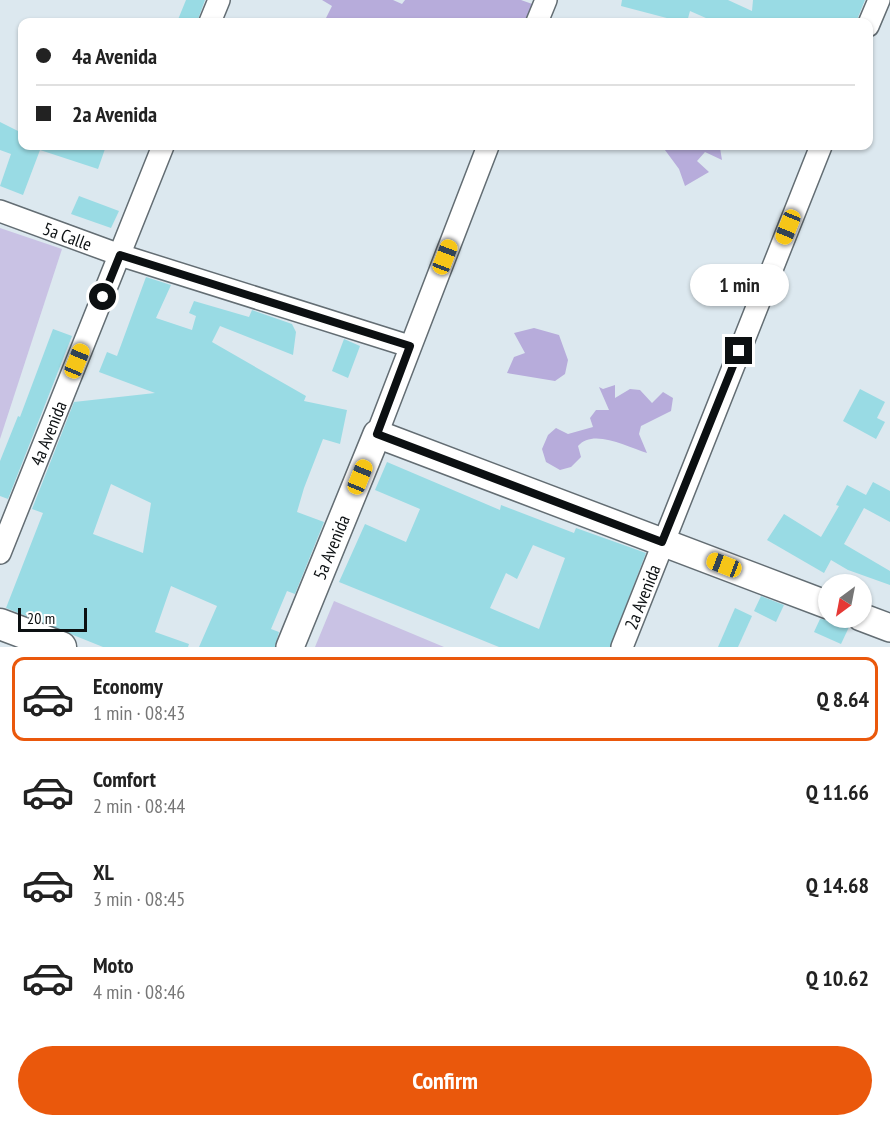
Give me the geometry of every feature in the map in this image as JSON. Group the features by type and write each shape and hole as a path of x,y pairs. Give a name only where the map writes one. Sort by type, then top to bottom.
{"main road":[{"path":"0,624 61,647"}],"street":[{"path":"212,18 219,0"},
{"path":"539,18 546,0"},
{"path":"871,18 879,0"},
{"name":"4a Avenida","path":"0,553 161,150"},
{"name":"5a Avenida","path":"290,647 377,434 486,150"},
{"name":"2a Avenida","path":"621,647 819,150"},
{"name":"5a Calle","path":"0,211 120,255 410,346"},
{"path":"377,434 818,601"},
{"path":"872,621 890,628"}],"shaded area":[{"path":"322,0 393,0 402,4 405,0 521,0 535,5 530,18 326,18 332,6"},
{"path":"665,150 720,150 722,160 705,152 697,161 709,172 685,186 679,169"},
{"path":"0,228 62,249 0,439"},
{"path":"534,328 559,335 568,360 565,374 555,381 507,373 514,357 525,353 514,333"},
{"path":"615,385 615,398 630,389 640,390 652,403 663,392 673,398 671,411 641,426 639,434 647,453 611,440 592,439 578,446 581,457 571,467 560,470 546,462 542,449 548,435 556,428 568,434 593,427 590,418 596,410 609,410 599,387 603,389"},
{"path":"334,601 444,647 315,647"}],"building":[{"path":"186,0 205,0 198,18 179,18"},
{"path":"622,0 728,0 752,11 753,0 865,0 858,18 706,18 690,11 688,18 667,18 621,6"},
{"path":"0,122 18,131 18,150 40,150 23,195 0,186 11,154 0,150"},
{"path":"40,150 105,150 98,169"},
{"path":"79,196 119,211 111,228 71,214"},
{"path":"146,277 171,285 156,318 192,330 196,316 189,313 194,301 249,317 252,310 292,324 296,332 293,355 220,326 212,342 306,396 304,401 347,410 340,444 323,439 304,488 297,512 324,522 295,594 287,591 271,629 279,632 275,647 199,647 217,606 171,586 155,632 189,644 188,647 103,647 6,608 43,513 32,509 74,402 155,393 99,372 107,352 117,356","holes":["111,484 151,503 143,553 93,534"]},
{"path":"53,329 72,336 8,499 0,496 0,461 18,416 20,417"},
{"path":"344,339 360,346 348,378 332,371"},
{"path":"860,389 885,402 877,418 885,422 876,439 843,421"},
{"path":"387,462 500,510 501,505 574,533 576,528 646,553 610,647 499,647 339,582 365,524 406,542 420,509 375,490","holes":["533,545 565,558 539,629 490,608 506,573 517,579"]},
{"path":"873,482 890,491 890,522 864,508 844,544 890,571 890,585 872,579 872,574 859,574 831,560 824,573 767,540 784,514 821,537 839,506 836,505 847,485 866,495"},
{"path":"761,596 784,605 776,622 754,611"},
{"path":"735,608 752,616 738,647 718,647"},
{"path":"818,623 818,628 849,628 841,644 814,632"}],"route":[{"path":"103,297 120,255 410,346 377,434 662,542 739,351"}]}
